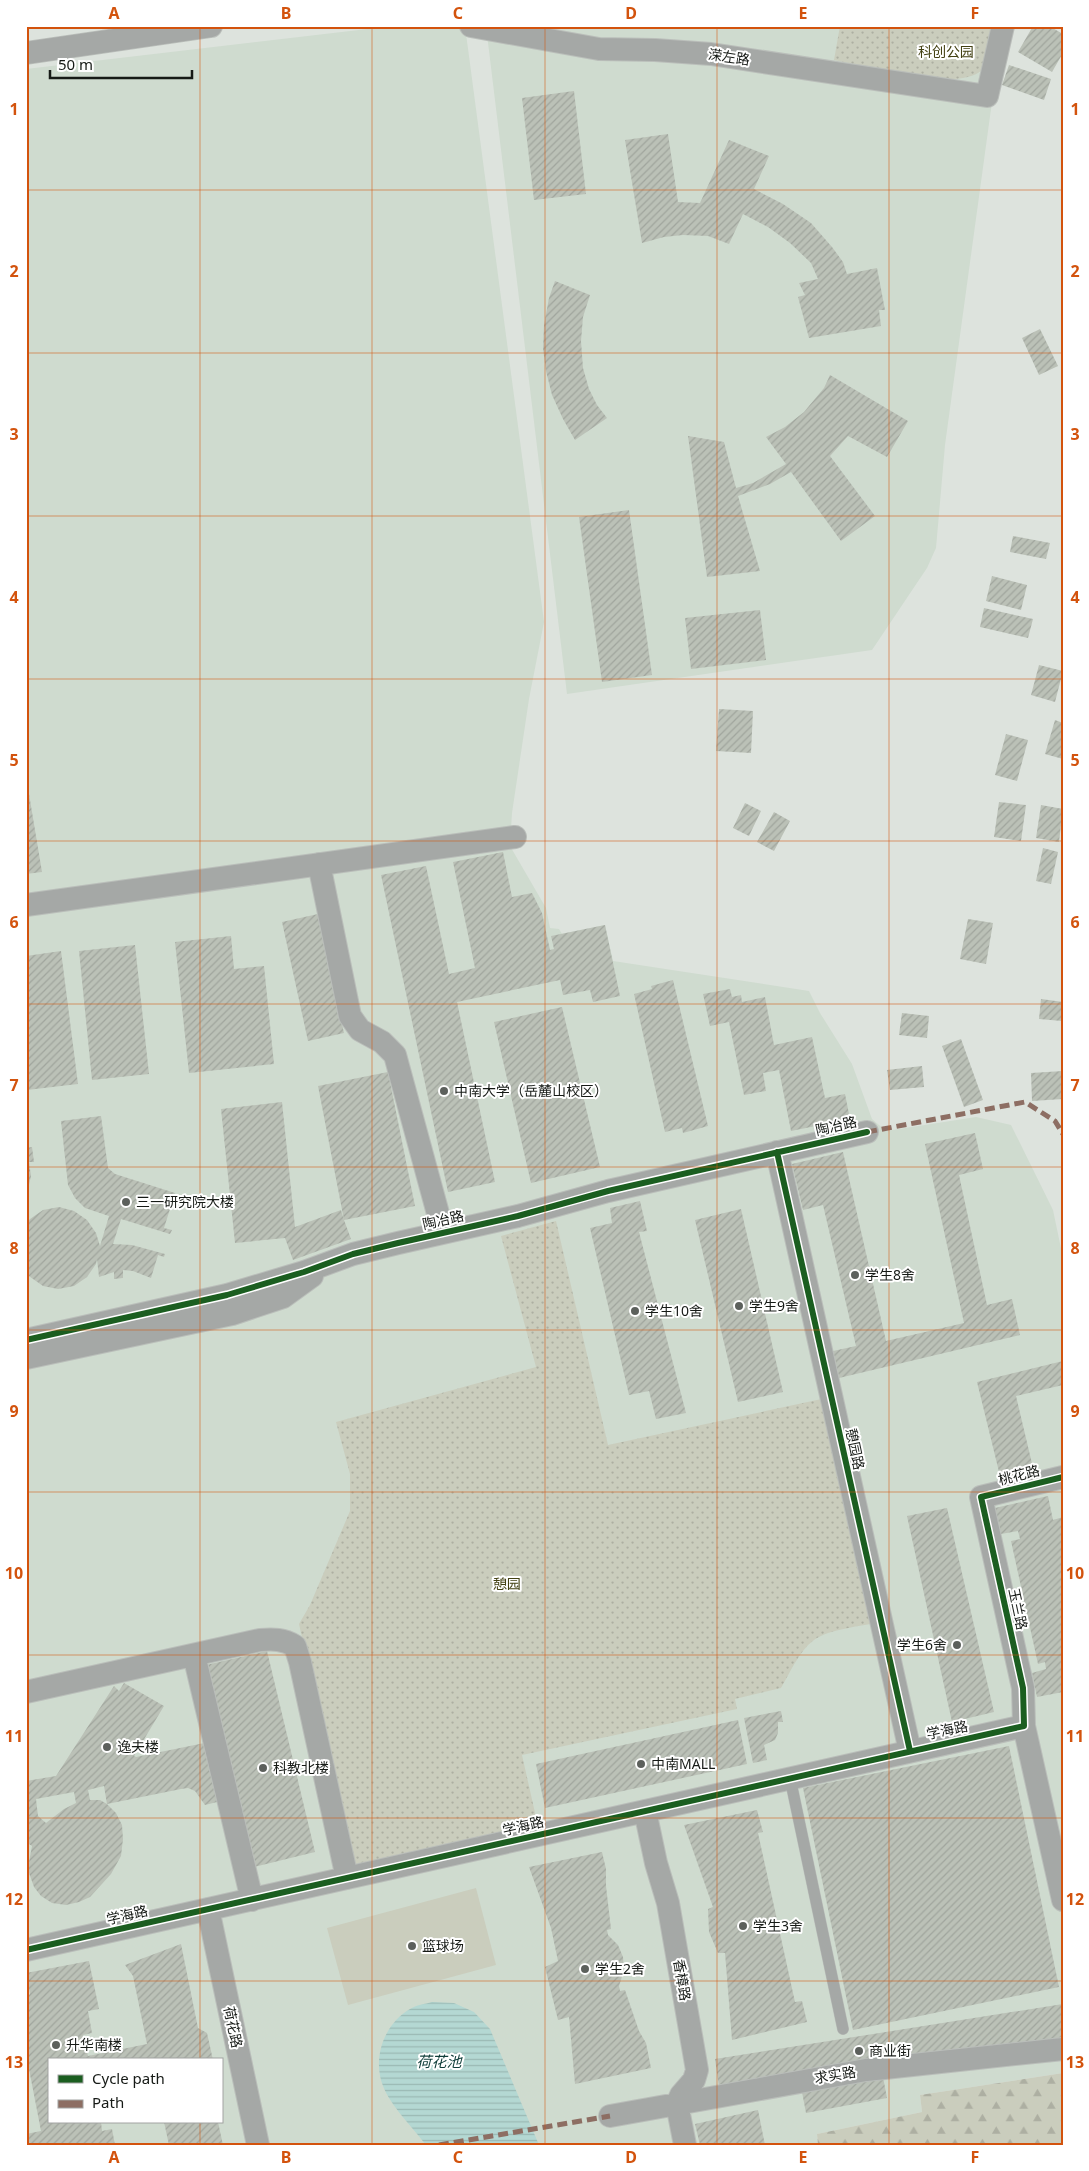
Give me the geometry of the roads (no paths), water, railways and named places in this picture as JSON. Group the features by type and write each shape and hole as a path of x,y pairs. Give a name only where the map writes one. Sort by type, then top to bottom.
{"street":[{"path":"26,53 162,30 211,26"},
{"name":"溁左路","path":"471,26 599,50 655,50 711,54 986,96 1003,26"},
{"path":"26,905 516,837"},
{"path":"319,864 350,1016 360,1030 382,1042 395,1055 443,1232"},
{"name":"陶冶路","path":"26,1340 227,1295 326,1265 353,1254 518,1216 608,1191 867,1132"},
{"name":"憩园路","path":"776,1152 910,1751"},
{"path":"26,1358 232,1314 259,1306 283,1297 326,1265"},
{"name":"桃花路","path":"981,1497 1063,1477"},
{"name":"玉兰路","path":"981,1497 1023,1688 1024,1726 1063,1900"},
{"path":"26,1692 194,1655 275,1639 286,1640 295,1646 347,1878"},
{"path":"194,1655 252,1900"},
{"name":"学海路","path":"26,1950 1024,1726"},
{"name":"香樟路","path":"646,1811 656,1863 668,1903 697,2070 694,2080 681,2095 677,2104"},
{"name":"荷花路","path":"208,1909 258,2145"},
{"name":"求实路","path":"610,2116 866,2070 1063,2049"},
{"path":"677,2104 685,2145"}],"lane":[{"path":"790,1778 843,2029"}],"water":[{"name":"荷花池","path":"432,2002 454,2003 474,2012 490,2029 539,2145 426,2145 396,2109 386,2093 380,2075 380,2053 383,2043 393,2023 401,2015 415,2006"}],"place":[{"name":"中南大学（岳麓山校区）","path":"444,1091"},
{"name":"三一研究院大楼","path":"126,1202"},
{"name":"学生8舍","path":"855,1275"},
{"name":"学生9舍","path":"739,1306"},
{"name":"学生10舍","path":"635,1311"},
{"name":"学生6舍","path":"957,1645"},
{"name":"逸夫楼","path":"107,1747"},
{"name":"中南MALL","path":"641,1764"},
{"name":"科教北楼","path":"263,1768"},
{"name":"学生3舍","path":"743,1926"},
{"name":"篮球场","path":"412,1946"},
{"name":"学生2舍","path":"585,1969"},
{"name":"升华南楼","path":"56,2045"},
{"name":"商业街","path":"859,2051"}],"park label":[{"name":"科创公园","path":"946,52"},
{"name":"憩园","path":"507,1584"}]}
